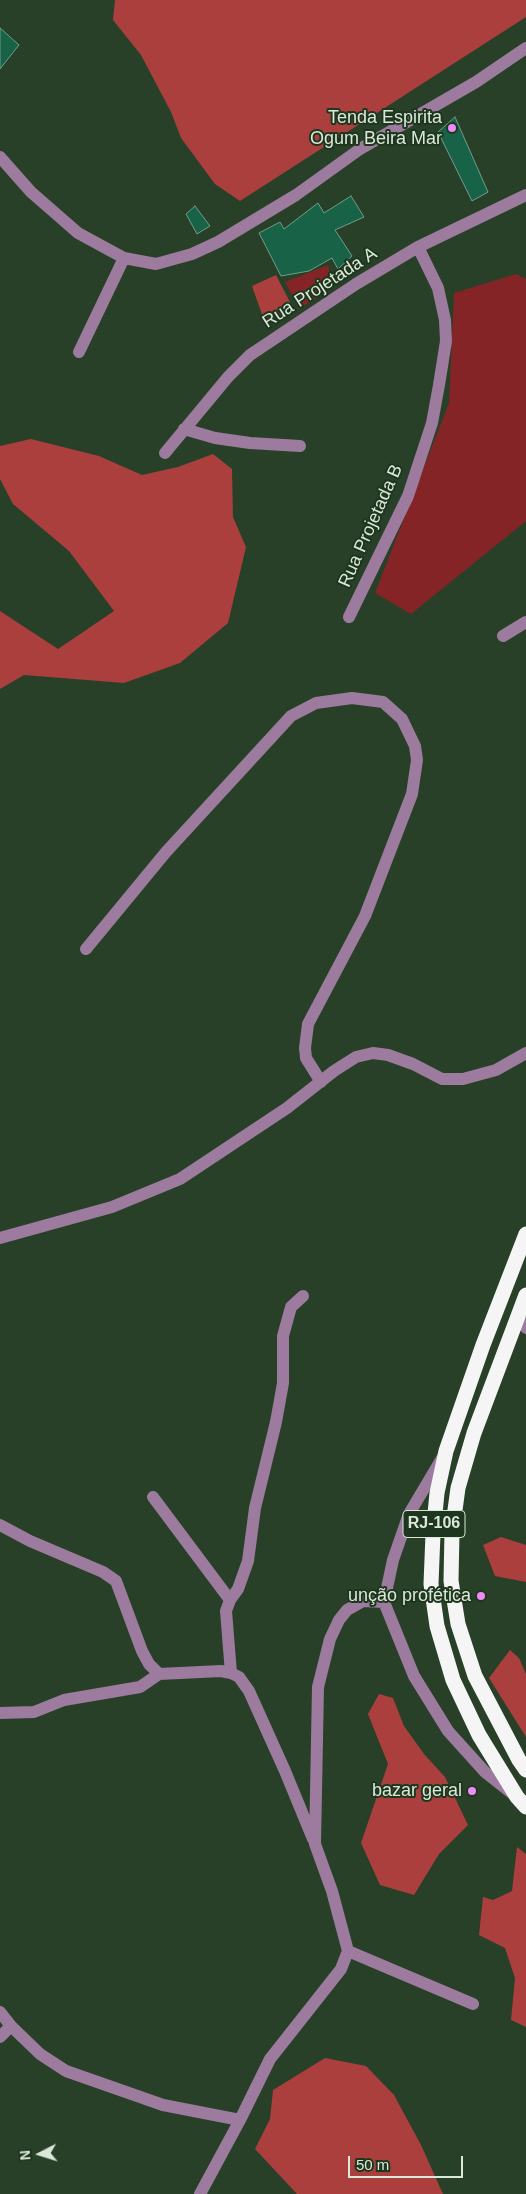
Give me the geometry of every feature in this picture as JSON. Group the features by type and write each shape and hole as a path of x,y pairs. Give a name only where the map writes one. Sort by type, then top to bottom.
{"highway":[{"name":"RJ-106","path":"522,1802 479,1735 453,1680 438,1626 432,1584 433,1534 437,1492 446,1451 483,1345 526,1234"},
{"name":"RJ-106","path":"526,1295 522,1322 474,1433 458,1488 452,1532 451,1581 458,1624 475,1676 526,1770"}],"street":[{"path":"0,157 31,192 78,233 124,258 156,264 192,254 218,242 296,195 360,149 476,82 526,48"},
{"name":"Rua Projetada A","path":"165,452 228,377 250,356 340,295 418,247 526,195"},
{"name":"Rua Projetada B","path":"349,617 408,496 432,423 446,341 445,320 438,288 418,247"},
{"path":"79,352 124,258"},
{"path":"184,429 215,438 250,443 300,446"},
{"path":"503,636 526,622"},
{"path":"86,949 166,852 291,716 316,702 352,698 383,702 402,719 415,746 416,760 412,794 365,916 308,1024 305,1048 306,1058 320,1082"},
{"path":"0,1238 112,1207 180,1179 287,1108 356,1057 373,1052 388,1055 413,1064 442,1078 463,1079 496,1070 526,1053"},
{"path":"232,1673 226,1611 230,1600 238,1589 248,1561 255,1508 276,1422 283,1382 283,1336 291,1307 303,1296"},
{"path":"446,1451 409,1514 393,1560 384,1602 414,1676 448,1731 485,1772 522,1802"},
{"path":"153,1497 230,1600"},
{"path":"0,1525 103,1572 116,1581 142,1651 149,1664 159,1674"},
{"path":"314,1844 318,1687 330,1640 339,1620 347,1610 363,1602 384,1602"},
{"path":"0,1712 21,1714 34,1712 64,1700 140,1687 159,1674 221,1671 232,1673 239,1677 249,1691 285,1771 332,1891 348,1951 341,1969 270,2060 200,2194"},
{"path":"348,1951 473,2004"},
{"path":"0,2012 10,2026 40,2054 66,2071 163,2105 240,2120"},
{"path":"0,2037 10,2026"}],"shaded area":[{"path":"115,0 526,0 526,17 240,201 215,184 181,138 171,112 141,55 113,20"},
{"path":"328,265 332,288 299,309 285,282"},
{"path":"516,274 526,279 526,521 411,614 375,593 449,403 454,293"},
{"path":"276,275 294,310 265,323 252,286"},
{"path":"31,439 99,456 142,475 178,467 213,454 232,469 233,517 246,547 228,623 180,663 124,683 24,675 0,689 0,611 58,649 114,611 69,551 13,504 0,479 0,446"},
{"path":"501,1537 526,1545 526,1582 495,1576 483,1545"},
{"path":"510,1650 519,1658 526,1674 526,1737 489,1678"},
{"path":"379,1694 393,1698 404,1726 424,1754 445,1777 468,1825 439,1854 414,1895 380,1885 361,1843 388,1764 368,1714"},
{"path":"517,1847 526,1854 526,2027 511,2020 515,1978 505,1948 479,1935 483,1897 493,1900 512,1891"},
{"path":"325,2058 366,2066 394,2095 421,2145 443,2194 297,2194 255,2149 270,2119 273,2090"}],"building":[{"path":"0,28 19,45 0,69"},
{"path":"455,117 488,192 472,201 438,132"},
{"path":"351,196 364,217 335,230 352,256 338,269 332,258 309,271 281,276 259,233 280,222 284,229 318,203 324,213"},
{"path":"195,206 210,226 197,234 186,214"}],"place":[{"name":"Tenda Espirita Ogum Beira Mar","path":"452,128"},
{"name":"unção profética","path":"481,1596"},
{"name":"bazar geral","path":"472,1791"}]}
